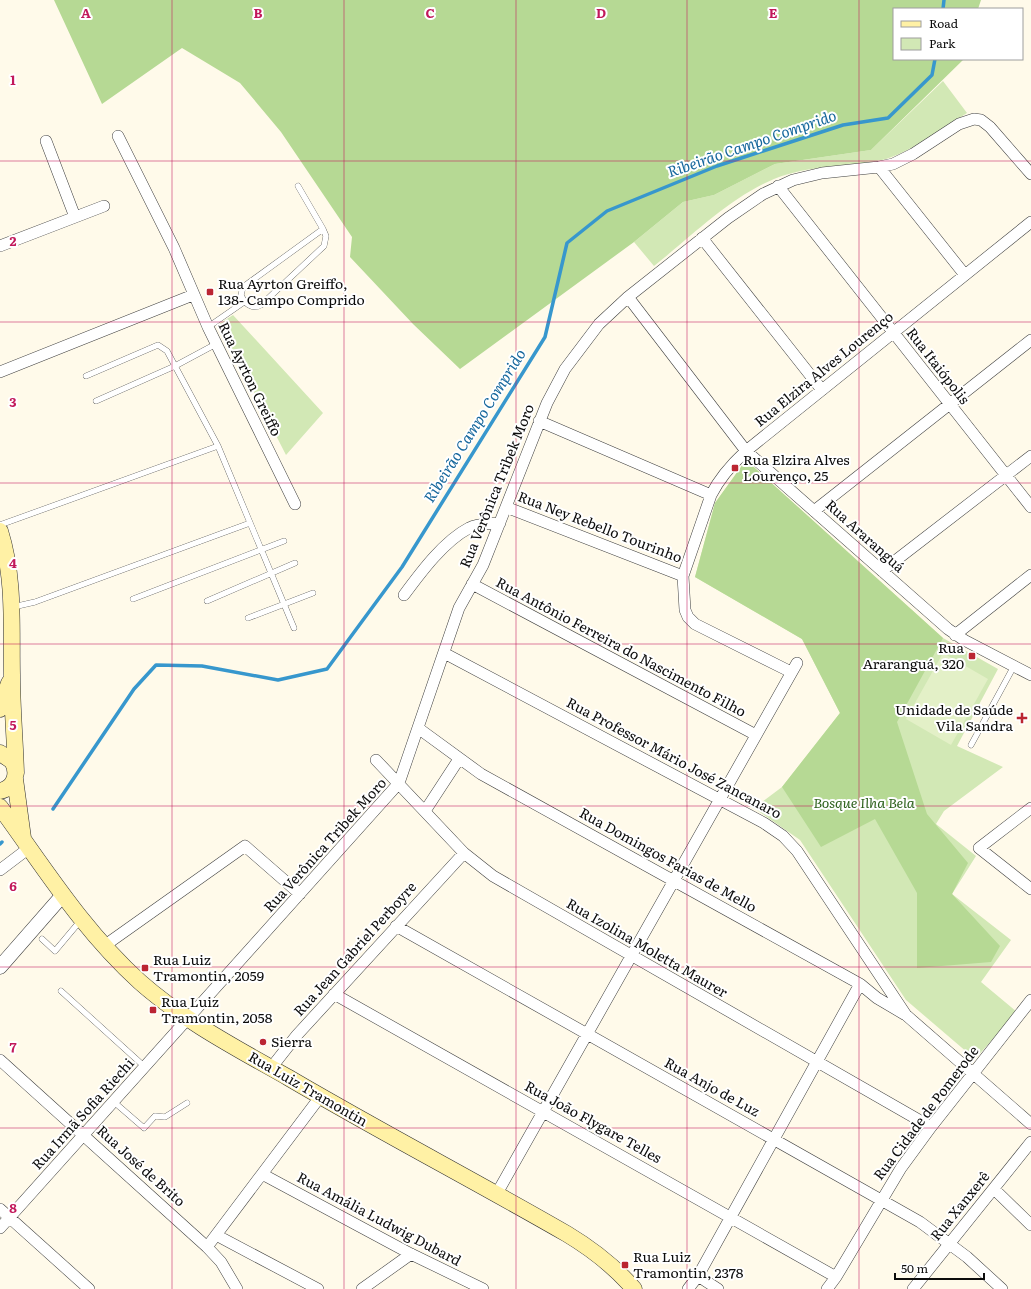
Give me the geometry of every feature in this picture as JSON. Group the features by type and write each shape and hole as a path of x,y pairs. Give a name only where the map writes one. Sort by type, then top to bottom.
{"main road":[{"name":"Rua Luiz Tramontin","path":"0,532 9,566 12,607 12,674 16,776 26,844"},
{"path":"0,709 12,674"},
{"path":"0,753 12,761 16,776 8,788 0,791"},
{"name":"Rua Luiz Tramontin","path":"0,807 62,896 81,920 104,946 154,993 189,1019 320,1097 496,1194 588,1247 613,1267 634,1289"}],"street":[{"name":"Rua Verônica Tribek Moro","path":"189,1019 399,783 459,608 483,565 539,421 555,386 576,353 599,324 628,297 702,238 746,206 778,186 810,176 879,167 904,160 959,124 974,119 981,120 990,127 1031,174"},
{"name":"Rua Ayrton Greiffo","path":"118,136 174,248 216,344 296,504"},
{"path":"46,141 75,217"},
{"path":"879,167 965,275"},
{"name":"Rua Itaiópolis","path":"778,186 1031,507"},
{"path":"0,246 104,206"},
{"name":"Rua Elzira Alves Lourenço","path":"683,576 711,495 728,468 746,451 1031,222"},
{"path":"702,238 822,390"},
{"path":"0,372 193,294"},
{"name":"Rua Araranguá","path":"628,297 746,451 955,635 1031,675"},
{"path":"814,511 1031,340"},
{"path":"539,421 711,495"},
{"path":"882,571 1031,456"},
{"name":"Rua Ney Rebello Tourinho","path":"506,507 683,576"},
{"path":"404,595 425,567 461,533 470,527 480,524 500,523"},
{"path":"955,635 1031,575"},
{"path":"496,1194 794,667 691,621 684,605 683,576"},
{"name":"Rua Antônio Ferreira do Nascimento Filho","path":"472,584 756,735"},
{"name":"Rua Professor Mário José Zancanaro","path":"444,653 774,829 790,843 906,1015 1031,1124"},
{"name":"Rua Domingos Farias de Mello","path":"418,728 481,774 860,984 877,998 906,1015"},
{"path":"425,811 459,759"},
{"name":"Rua Izolina Moletta Maurer","path":"376,760 464,853 478,865 509,886 930,1127"},
{"path":"1031,808 979,848 1031,889"},
{"path":"0,870 26,844"},
{"path":"104,946 245,846 300,894"},
{"name":"Rua Jean Gabriel Perboyre","path":"271,1068 297,1035 464,853"},
{"path":"0,967 62,896"},
{"name":"Rua Anjo de Luz","path":"396,926 920,1222 950,1243 1002,1289"},
{"path":"688,1289 698,1276 860,984"},
{"name":"Rua João Flygare Telles","path":"334,994 836,1277"},
{"name":"Rua Cidade de Pomerode","path":"827,1289 836,1277 901,1168 930,1127 1031,1000"},
{"name":"Rua Irmã Sofia Riechi","path":"0,1228 189,1019"},
{"name":"Rua José de Brito","path":"0,1060 208,1247 221,1262 237,1289"},
{"path":"208,1247 320,1097"},
{"name":"Rua Xanxerê","path":"913,1289 1031,1142"},
{"name":"Rua Amália Ludwig Dubard","path":"262,1174 411,1254 483,1289"},
{"path":"994,1189 1031,1225"},
{"path":"0,1209 89,1289"},
{"path":"216,1235 318,1289"},
{"path":"362,1289 411,1254"},
{"path":"698,1276 718,1289"}],"lane":[{"path":"298,186 323,229 326,236 324,246 261,305 252,306 244,302 241,296 244,287 323,229"},
{"path":"208,327 244,302"},
{"path":"96,401 175,366 216,344"},
{"path":"86,376 158,346 167,350 218,446 294,628"},
{"path":"0,525 218,446"},
{"path":"12,607 35,602 250,523"},
{"path":"133,599 284,541"},
{"path":"207,601 295,563"},
{"path":"248,618 313,593"},
{"path":"970,745 1014,666"},
{"path":"42,939 55,951 81,920"},
{"path":"61,991 145,1068"},
{"path":"114,1102 144,1128 155,1116 165,1117 187,1102"}],"green space":[{"path":"54,0 981,0 978,8 893,8 893,60 963,60 871,150 775,164 714,195 683,202 634,242 460,369 413,324 350,257 352,237 281,132 240,83 182,48 102,104"},
{"path":"943,81 967,113 903,152 882,160 800,171 774,179 757,187 726,207 654,266 634,242 683,202 714,195 775,164 871,150"},
{"path":"233,315 323,413 286,455 219,324"},
{"name":"Bosque Ilha Bela","path":"746,460 943,638 998,669 957,746 1003,767 944,811 936,824 976,856 952,894 1011,940 981,982 1017,1012 975,1059 906,1000 800,840 754,808 782,787 840,713 802,639 695,577 715,503"},
{"name":"Bosque Ilha Bela","path":"746,460 943,638 897,722 927,814 968,863 952,894 1000,946 991,962 917,968 917,893 875,819 821,847 782,787 840,713 802,639 695,577 715,503"},
{"path":"943,653 988,679 951,745 906,719"}],"waterway":[{"name":"Ribeirão Campo Comprido","path":"943,8 944,0"},
{"name":"Ribeirão Campo Comprido","path":"53,809 134,689 156,665 202,666 278,680 327,669 402,567 545,337 567,243 607,211 717,166 843,125 888,118 932,75 935,60"}],"place":[{"name":"Rua Ayrton Greiffo, 138- Campo Comprido","path":"210,292"},
{"name":"Rua Elzira Alves Lourenço, 25","path":"735,468"},
{"name":"Rua Araranguá, 320","path":"972,656"},
{"name":"Unidade de Saúde Vila Sandra","path":"1022,718"},
{"name":"Rua Luiz Tramontin, 2059","path":"145,968"},
{"name":"Rua Luiz Tramontin, 2058","path":"153,1010"},
{"name":"Sierra","path":"263,1042"},
{"name":"Rua Luiz Tramontin, 2378","path":"625,1265"}]}
